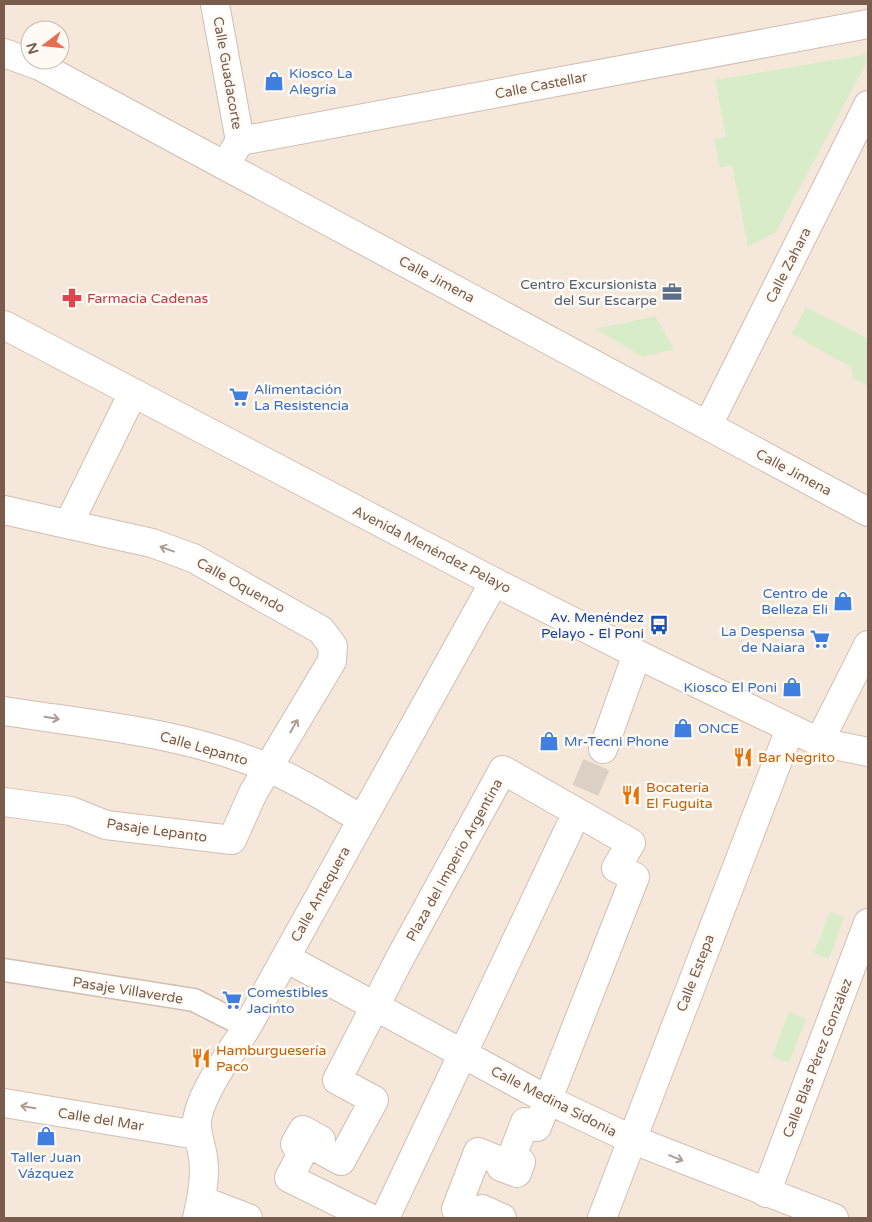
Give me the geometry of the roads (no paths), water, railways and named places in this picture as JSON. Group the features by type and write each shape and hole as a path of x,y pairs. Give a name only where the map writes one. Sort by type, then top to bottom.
{"street":[{"name":"Calle Guadacorte","path":"215,4 240,141"},
{"name":"Calle Castellar","path":"240,141 868,24"},
{"name":"Calle Jimena","path":"4,53 40,66 868,512"},
{"name":"Calle Zahara","path":"708,425 868,105"},
{"path":"225,165 240,141"},
{"name":"Avenida Menéndez Pelayo","path":"4,325 494,582 637,654 818,742 868,752"},
{"path":"69,523 133,393"},
{"name":"Calle Oquendo","path":"4,510 152,543 203,562 321,630 334,646 332,661 269,768"},
{"name":"Calle Antequera","path":"199,1209 203,1158 197,1135 198,1116 205,1097 286,958 494,582"},
{"path":"818,742 868,645"},
{"path":"603,749 637,654"},
{"name":"Calle Lepanto","path":"4,711 171,737 219,750 269,768 362,819"},
{"name":"Calle Estepa","path":"602,1218 790,729"},
{"name":"Pasaje Lepanto","path":"4,802 72,811 106,825 232,840 248,803 269,768"},
{"name":"Plaza del Imperio Argentina","path":"370,1218 289,1178 304,1149 295,1144 303,1130 321,1140 317,1148 341,1161 374,1100 337,1080 503,770 631,843 616,868 635,878 537,1127 525,1122 511,1158 521,1162 517,1173 501,1167 503,1162 478,1152 456,1209 478,1217 482,1209 502,1218"},
{"path":"386,1218 569,829"},
{"name":"Calle Blas Pérez González","path":"766,1194 868,923"},
{"name":"Calle Medina Sidonia","path":"286,958 548,1100 631,1139 825,1217"},
{"name":"Calle del Mar","path":"4,1103 197,1135"},
{"path":"199,1209 248,1218"}],"lane":[{"name":"Pasaje Villaverde","path":"4,970 194,1000 247,1027"}],"tunnel":[{"path":"569,829 603,749"}],"place":[{"name":"Kiosco La Alegría","path":"274,81"},
{"name":"Centro Excursionista del Sur Escarpe","path":"672,292"},
{"name":"Farmacia Cadenas","path":"72,298"},
{"name":"Alimentación La Resistencia","path":"239,397"},
{"name":"Centro de Belleza Eli","path":"843,601"},
{"name":"Av. Menéndez Pelayo - El Poni","path":"659,625"},
{"name":"La Despensa de Naiara","path":"820,639"},
{"name":"Kiosco El Poni","path":"792,687"},
{"name":"ONCE","path":"683,728"},
{"name":"Mr-Tecni Phone","path":"549,741"},
{"name":"Bar Negrito","path":"743,757"},
{"name":"Bocatería El Fuguita","path":"631,795"},
{"name":"Comestibles Jacinto","path":"232,1000"},
{"name":"Hamburguesería Paco","path":"201,1058"},
{"name":"Taller Juan Vázquez","path":"46,1136"}]}
